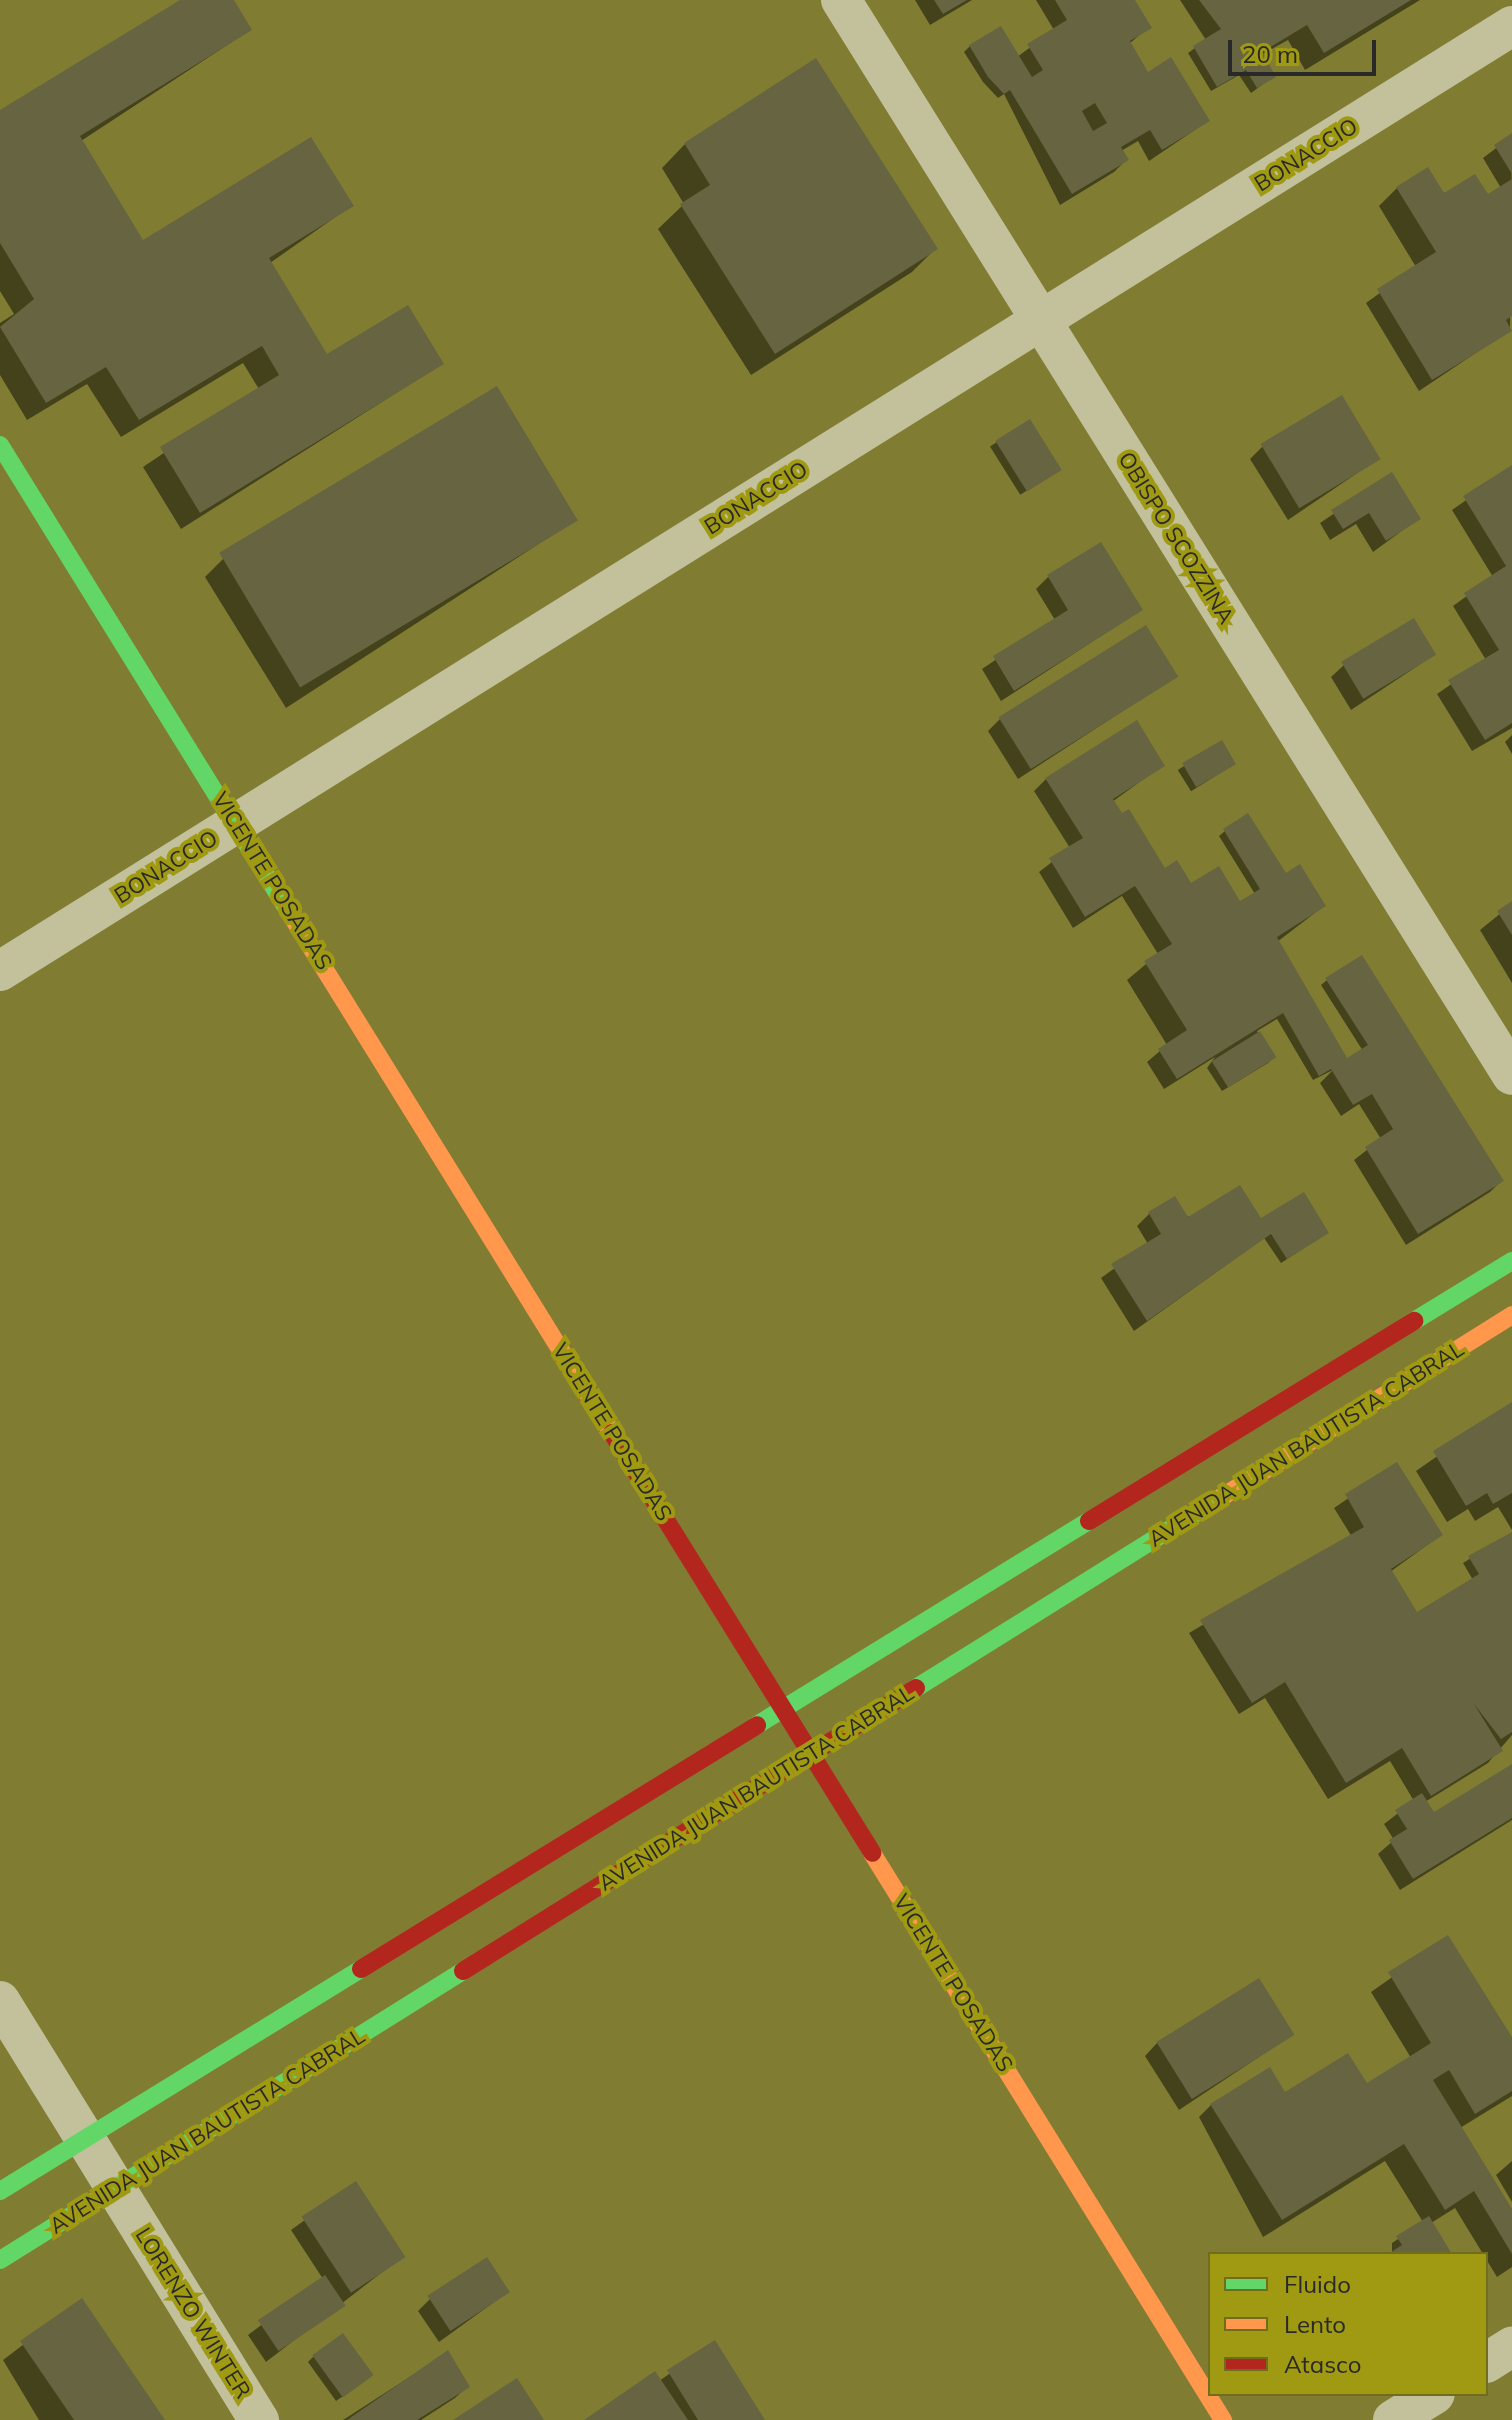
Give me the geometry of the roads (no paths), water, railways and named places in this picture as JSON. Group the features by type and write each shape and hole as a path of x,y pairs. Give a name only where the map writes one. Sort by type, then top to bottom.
{"main road":[{"name":"VICENTE POSADAS","path":"0,445 237,823 1208,2396"},
{"path":"0,2191 781,1706 1512,1261"},
{"name":"AVENIDA JUAN BAUTISTA CABRAL","path":"0,2260 1512,1315"},
{"name":"VICENTE POSADAS","path":"1208,2396 1223,2420"}],"street":[{"name":"OBISPO SCOZZINA","path":"841,0 1512,1075"},
{"name":"BONACCIO","path":"0,971 1512,26"},
{"name":"LORENZO WINTER","path":"0,2001 259,2420"},
{"path":"1488,2362 1512,2347"},
{"path":"1393,2420 1432,2396"}]}
